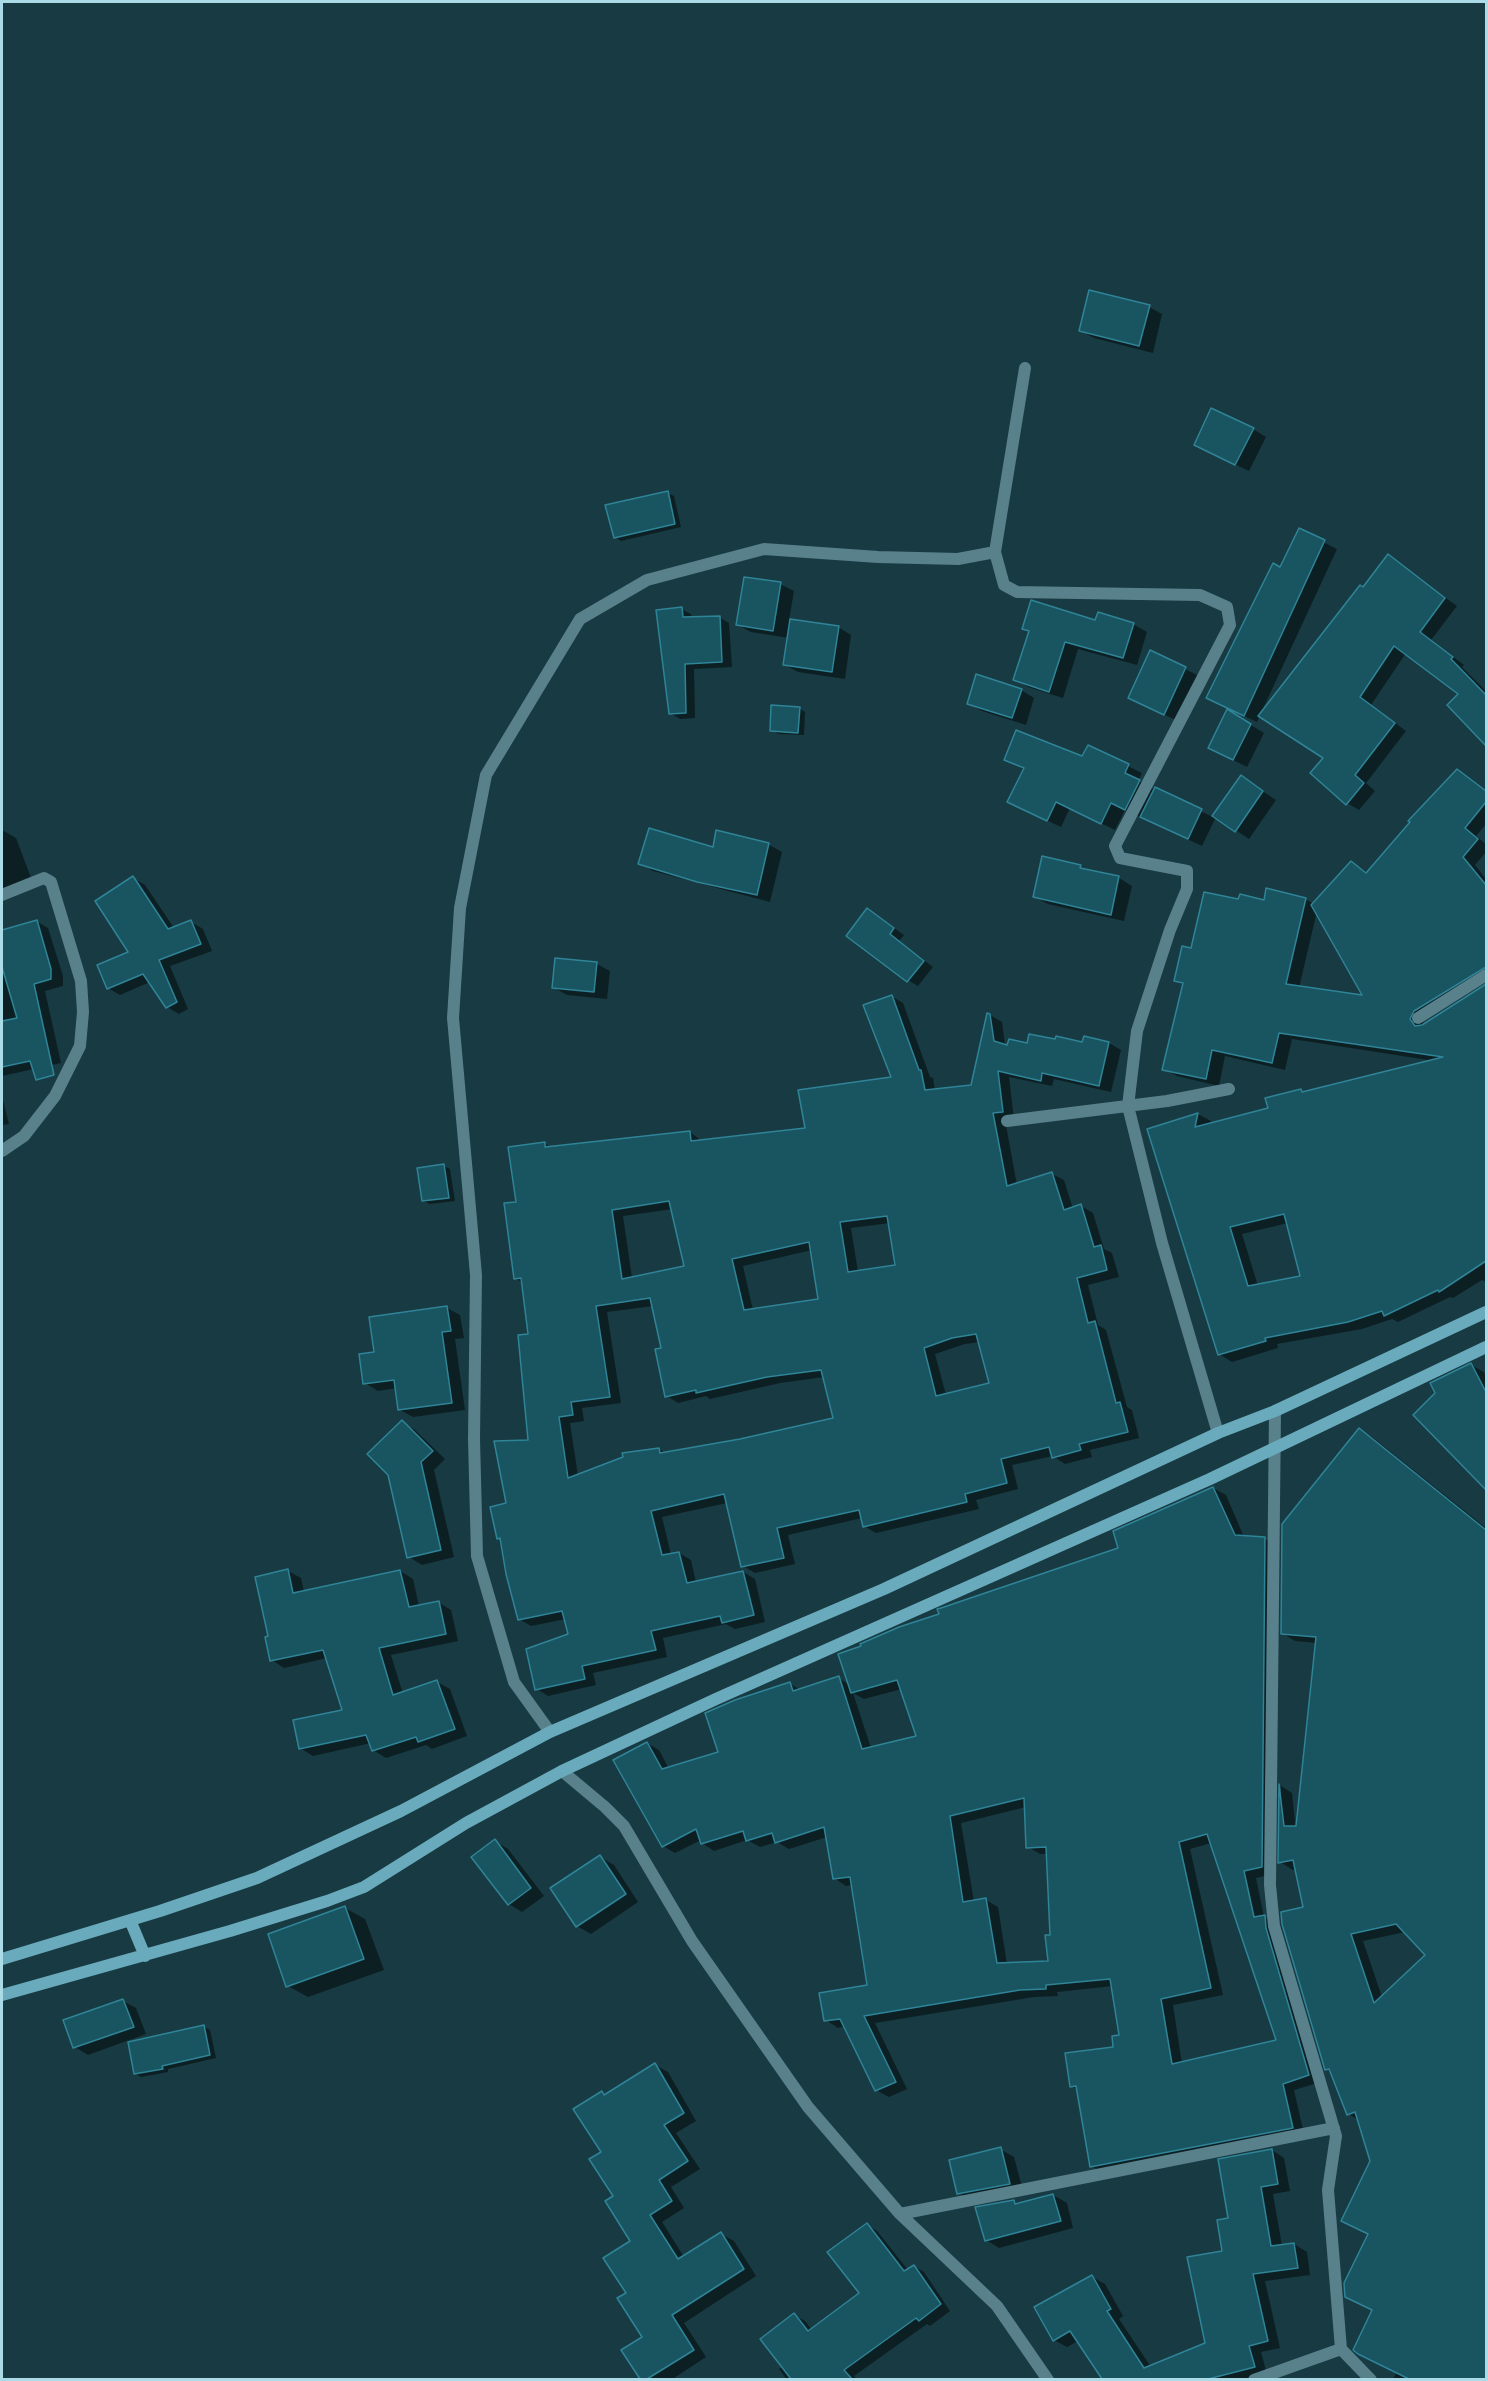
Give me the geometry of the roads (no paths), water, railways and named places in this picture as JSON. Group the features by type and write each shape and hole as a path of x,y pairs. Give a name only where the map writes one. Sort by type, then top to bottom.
{"main road":[{"path":"2,1959 257,1878 401,1811 550,1732 884,1589 1218,1432 1275,1411 1486,1312"},
{"path":"2,1995 145,1956 327,1901 364,1887 466,1823 562,1771 716,1699 1274,1449 1486,1347"},
{"path":"130,1920 145,1956"}],"street":[{"path":"1025,368 995,552 1004,585 1017,592 1200,595 1227,607 1230,625 1115,846 1120,858 1187,871 1187,889 1170,930 1137,1031 1128,1106 1162,1243 1218,1432"},
{"path":"550,1732 514,1682 477,1556 474,1439 476,1275 453,1018 460,908 486,775 580,619 647,580 764,549 878,557 958,559 995,552"},
{"path":"2,896 44,879 51,882 81,981 83,1012 80,1046 56,1096 24,1136 2,1151"},
{"path":"1418,1018 1486,975"},
{"path":"1007,1121 1128,1106 1229,1089"},
{"path":"1275,1411 1270,1885 1279,1944 1334,2128 1335,2142 1328,2190 1341,2349 1371,2379"},
{"path":"562,1771 624,1826 692,1941 802,2098 867,2178 900,2214 997,2306 1048,2379"},
{"path":"900,2214 1334,2128"},
{"path":"1254,2379 1341,2349"}]}
